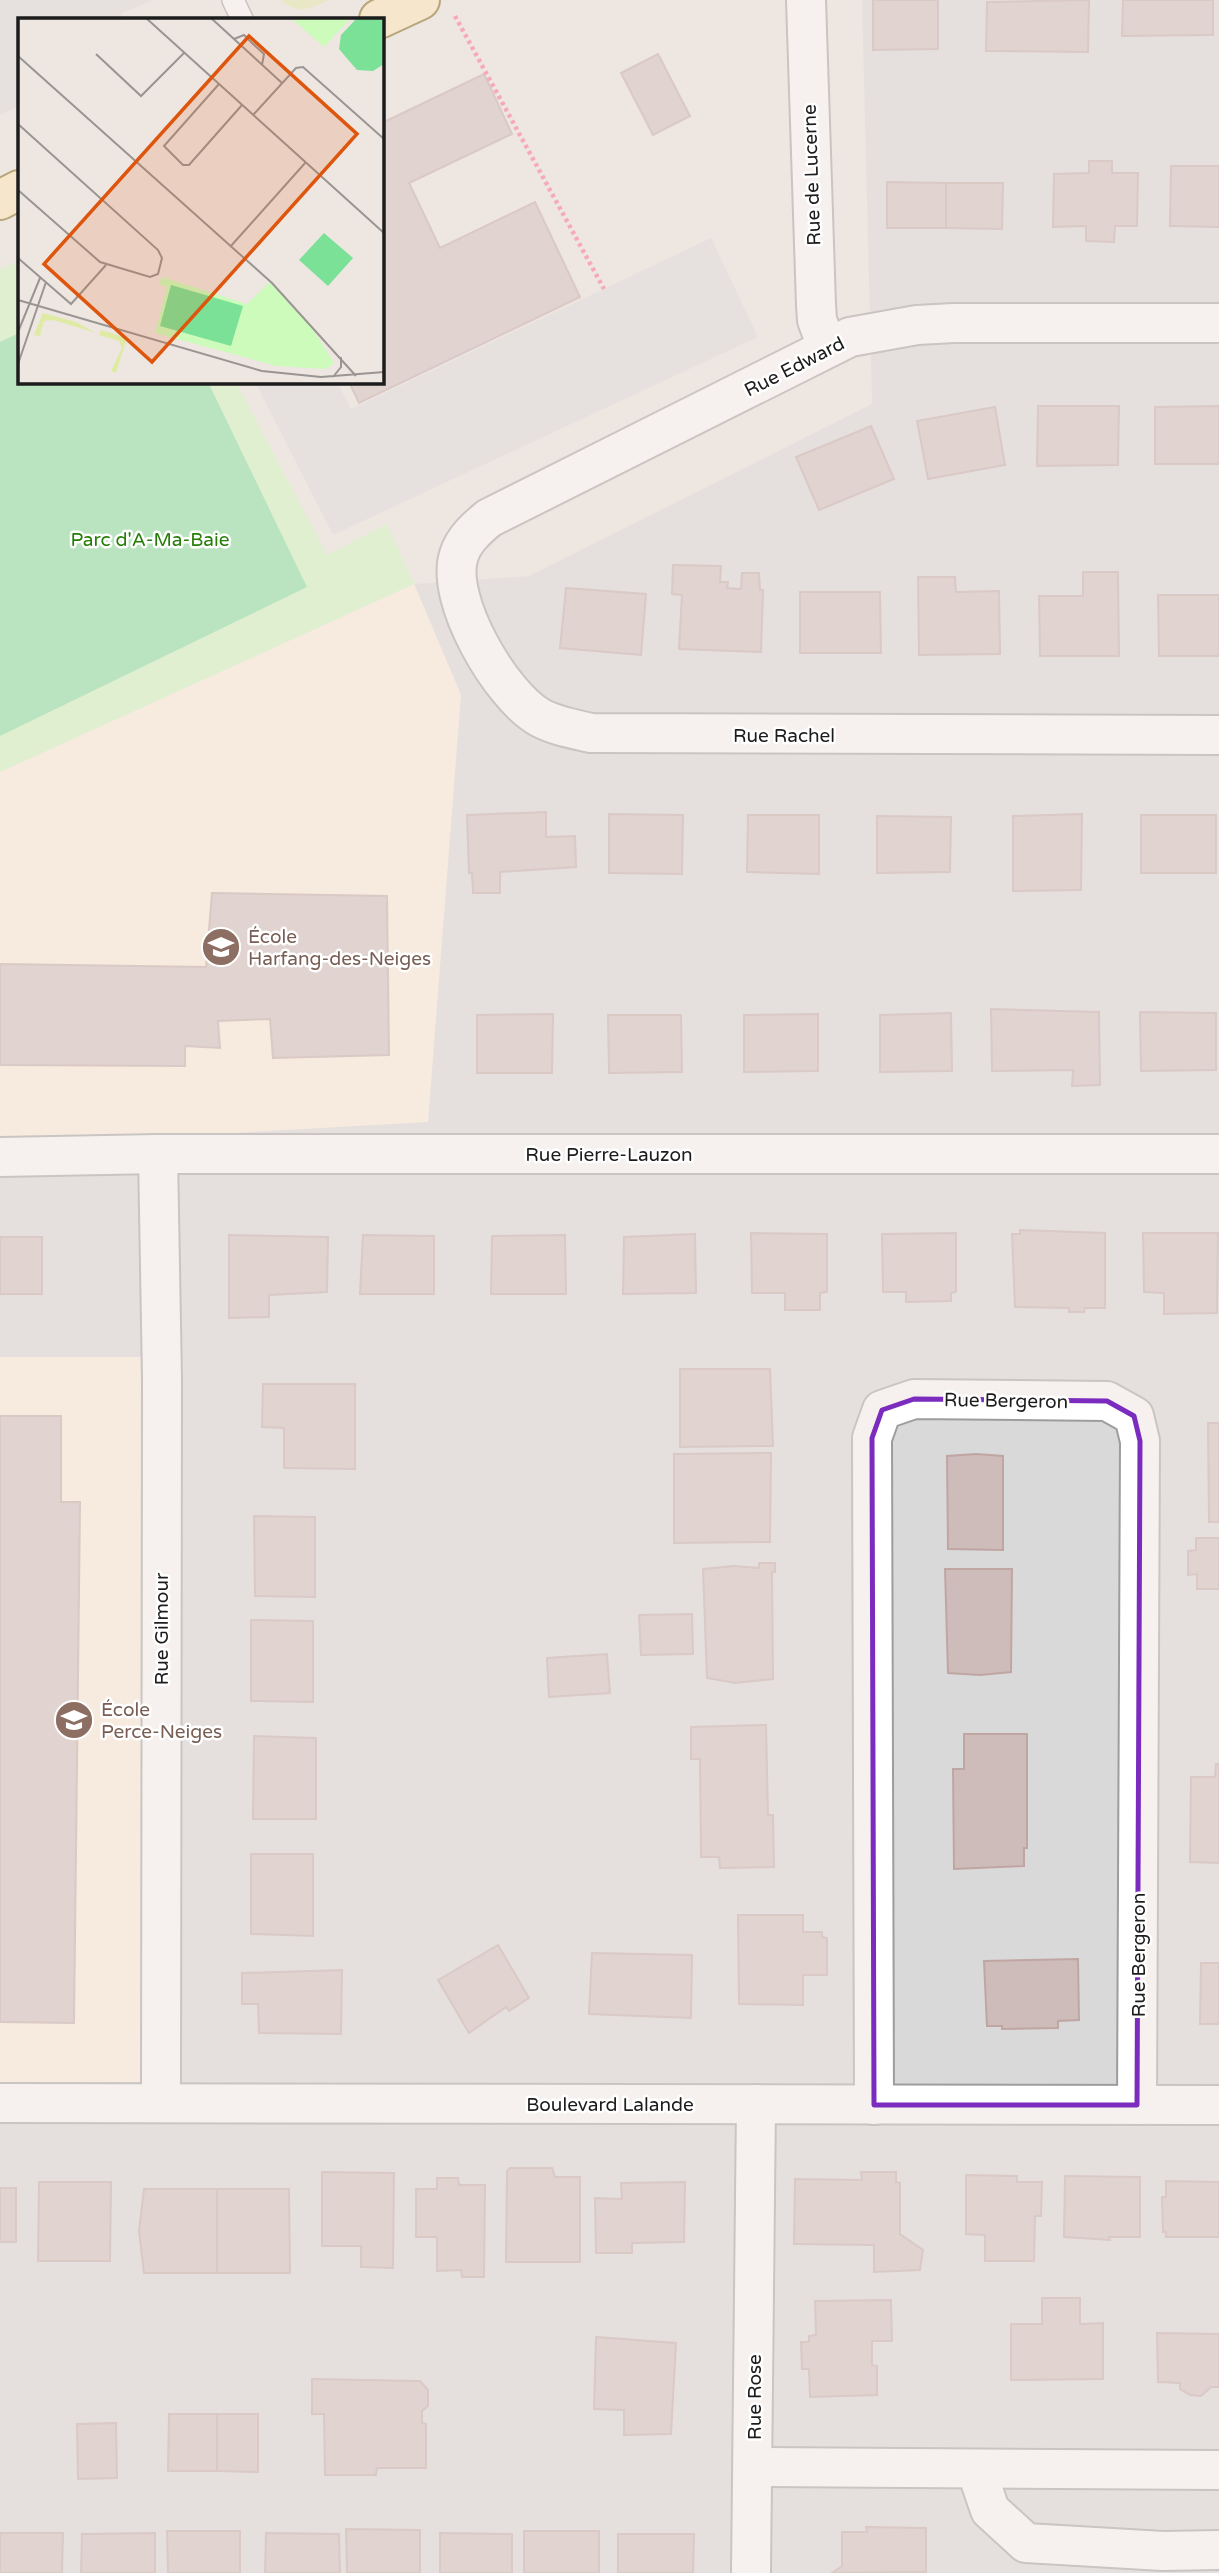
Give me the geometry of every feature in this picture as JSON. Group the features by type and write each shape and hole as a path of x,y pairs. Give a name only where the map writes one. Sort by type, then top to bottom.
{"main road":[{"path":"381,18 420,0"},
{"path":"0,200 18,191"}],"street":[{"name":"Rue de Lucerne","path":"806,0 816,305 827,347"},
{"name":"Rue Edward","path":"458,556 475,530 512,505 850,337 916,325 1219,323"},
{"name":"Rue Rachel","path":"458,556 456,584 463,607 501,681 518,701 540,718 563,727 591,733 624,735 1219,735"},
{"name":"Rue Pierre-Lauzon","path":"0,1157 158,1154 1219,1154"},
{"name":"Rue Gilmour","path":"158,1154 162,1380 160,2103"},
{"name":"Rue Bergeron","path":"874,2105 872,1438 882,1410 914,1399 1107,1401 1134,1416 1140,1441 1138,2105"},
{"name":"Boulevard Lalande","path":"0,2103 1219,2105"},
{"name":"Rue Rose","path":"756,2104 753,2467 1219,2470"},
{"path":"751,2573 753,2467"},
{"path":"976,2469 990,2510 1026,2543 1163,2551 1219,2550"}],"lane":[{"path":"233,0 242,18"}],"path":[{"path":"463,32 604,289"}],"highlighted area":[{"path":"914,1399 1107,1401 1134,1416 1140,1441 1137,2105 874,2105 872,1438 882,1410"}],"shaded area":[{"path":"0,0 152,0 121,14 122,18 18,18 18,106 0,115"},
{"path":"862,0 1219,0 1219,2573 0,2573 0,1146 461,695 414,584 529,576 872,404"},
{"path":"711,238 758,337 333,535 256,383 338,383 351,409"},
{"name":"École Harfang-des-Neiges","path":"414,584 461,695 428,1122 0,1146 0,772"},
{"name":"École Perce-Neiges","path":"0,1357 150,1357 148,2082 0,2082"}],"green space":[{"path":"281,0 329,0 311,8 299,9"},
{"name":"Parc d'A-Ma-Baie","path":"18,261 18,383 237,383 327,555 387,524 414,584 0,772 0,270"},
{"name":"Parc d'A-Ma-Baie","path":"18,333 18,383 208,383 307,587 0,736 0,342"}],"building":[{"path":"873,0 938,0 938,49 873,50"},
{"path":"1089,0 1088,52 986,51 987,2"},
{"path":"1123,0 1213,0 1213,35 1122,36"},
{"path":"658,54 690,116 653,135 621,73"},
{"path":"484,74 512,134 409,183 440,248 535,202 580,297 359,403 349,383 383,383 383,123"},
{"path":"1089,161 1112,161 1112,173 1138,173 1137,226 1115,226 1114,242 1086,241 1086,226 1053,227 1054,174 1089,173"},
{"path":"1171,166 1219,166 1219,227 1170,226"},
{"path":"887,182 946,183 946,228 887,228"},
{"path":"946,183 1003,183 1002,229 946,228"},
{"path":"1038,406 1119,406 1118,465 1037,466"},
{"path":"1219,406 1219,464 1155,464 1155,407"},
{"path":"995,407 1005,465 928,479 917,421"},
{"path":"871,426 894,479 819,510 796,457"},
{"path":"673,565 721,566 720,582 728,582 727,588 741,589 742,573 759,573 760,590 763,590 761,652 679,649 682,595 672,594"},
{"path":"1083,572 1118,572 1119,656 1040,656 1039,596 1083,596"},
{"path":"918,577 955,577 956,592 999,591 1000,654 919,655"},
{"path":"566,588 646,594 641,655 560,648"},
{"path":"800,592 880,592 881,653 800,653"},
{"path":"1158,595 1219,595 1219,656 1159,656"},
{"path":"546,812 546,837 575,836 576,867 500,872 500,893 473,893 472,873 469,873 467,815"},
{"path":"609,814 683,815 682,874 609,873"},
{"path":"1082,814 1081,890 1013,891 1013,816"},
{"path":"748,815 819,815 819,874 747,872"},
{"path":"1141,815 1216,815 1216,873 1141,873"},
{"path":"877,816 951,817 950,872 877,873"},
{"path":"212,893 387,896 389,1055 273,1058 270,1019 218,1021 220,1048 185,1046 185,1066 0,1065 0,964 206,967"},
{"path":"991,1009 1099,1012 1100,1085 1072,1086 1073,1070 992,1071"},
{"path":"1140,1012 1216,1013 1216,1070 1141,1071"},
{"path":"951,1013 952,1071 880,1072 880,1015"},
{"path":"553,1014 552,1073 477,1073 477,1015"},
{"path":"818,1014 818,1071 744,1072 744,1015"},
{"path":"608,1015 681,1015 682,1072 609,1073"},
{"path":"1020,1230 1105,1233 1105,1308 1085,1308 1084,1312 1069,1312 1069,1308 1015,1307 1012,1234 1020,1234"},
{"path":"751,1233 827,1234 827,1292 820,1293 820,1310 785,1310 785,1293 752,1293"},
{"path":"956,1233 956,1292 951,1293 951,1301 906,1302 906,1292 883,1292 882,1234"},
{"path":"1143,1233 1218,1233 1217,1313 1164,1314 1164,1293 1144,1292"},
{"path":"695,1234 696,1293 623,1294 624,1237"},
{"path":"229,1235 328,1237 327,1292 269,1295 269,1317 229,1318"},
{"path":"363,1235 434,1236 434,1294 360,1294"},
{"path":"565,1235 566,1294 491,1294 492,1236"},
{"path":"0,1237 42,1237 42,1294 0,1294"},
{"path":"680,1369 770,1369 773,1446 680,1447"},
{"path":"263,1384 355,1384 355,1469 284,1468 284,1428 262,1427"},
{"path":"0,1416 61,1416 61,1502 80,1502 74,2023 0,2022"},
{"path":"1208,1423 1219,1423 1219,1522 1209,1522"},
{"path":"771,1453 770,1542 674,1543 674,1454"},
{"path":"947,1456 1003,1456 1003,1550 948,1549"},
{"path":"254,1516 315,1517 315,1597 255,1596"},
{"path":"1196,1538 1219,1538 1219,1589 1197,1589 1197,1574 1188,1575 1188,1551 1196,1550"},
{"path":"759,1563 775,1563 775,1572 772,1572 773,1679 735,1683 707,1678 703,1569 734,1566 759,1568"},
{"path":"945,1569 1012,1569 1011,1672 980,1675 948,1673"},
{"path":"692,1614 693,1654 641,1655 639,1615"},
{"path":"251,1620 313,1621 313,1702 251,1701"},
{"path":"607,1654 610,1693 549,1697 547,1658"},
{"path":"766,1725 768,1815 773,1815 774,1867 720,1868 719,1857 701,1857 700,1759 691,1759 691,1727"},
{"path":"964,1734 1027,1734 1027,1848 1024,1848 1024,1866 954,1869 953,1769 964,1769"},
{"path":"254,1736 316,1738 316,1819 253,1819"},
{"path":"1216,1764 1219,1764 1219,1863 1190,1862 1191,1777 1215,1777"},
{"path":"251,1854 313,1854 313,1936 251,1934"},
{"path":"738,1915 803,1915 803,1932 822,1932 822,1937 827,1938 827,1975 803,1975 803,2005 739,2004"},
{"path":"498,1945 529,1998 509,2011 506,2007 469,2033 438,1980"},
{"path":"592,1953 692,1955 691,2018 589,2014"},
{"path":"1078,1959 1079,2020 1058,2021 1058,2028 1002,2029 1002,2026 987,2026 984,1961"},
{"path":"1201,1963 1219,1963 1219,2024 1200,2024"},
{"path":"342,1970 341,2034 259,2033 258,2004 242,2004 242,1973"},
{"path":"510,2168 552,2168 555,2177 580,2177 580,2262 506,2262 507,2171"},
{"path":"322,2172 394,2173 393,2268 361,2267 361,2246 322,2246"},
{"path":"861,2172 896,2172 896,2182 900,2183 900,2234 923,2250 920,2270 874,2272 874,2245 794,2244 795,2179 862,2180"},
{"path":"966,2175 1017,2176 1017,2182 1042,2182 1041,2216 1035,2216 1034,2261 985,2261 985,2235 966,2234"},
{"path":"1065,2176 1140,2177 1140,2237 1109,2237 1110,2240 1064,2237"},
{"path":"437,2178 458,2178 459,2185 485,2185 484,2277 462,2277 461,2270 437,2271 437,2237 416,2237 416,2189 437,2189"},
{"path":"1166,2181 1219,2182 1219,2237 1166,2237 1166,2232 1163,2232 1162,2197 1166,2197"},
{"path":"39,2182 111,2182 110,2261 38,2261"},
{"path":"685,2182 684,2242 632,2243 632,2253 596,2253 595,2198 622,2199 621,2183"},
{"path":"0,2188 16,2188 16,2242 0,2242"},
{"path":"144,2189 217,2189 217,2273 144,2273 139,2231"},
{"path":"217,2189 289,2189 290,2273 217,2273"},
{"path":"1042,2298 1080,2298 1080,2324 1103,2323 1103,2379 1011,2380 1011,2324 1042,2324"},
{"path":"891,2300 892,2341 872,2341 872,2365 877,2366 877,2395 810,2397 809,2369 802,2369 801,2342 809,2342 809,2336 816,2335 815,2301"},
{"path":"1157,2333 1219,2334 1219,2387 1211,2387 1201,2396 1190,2395 1180,2389 1180,2383 1158,2382"},
{"path":"596,2337 676,2343 671,2434 624,2435 624,2410 594,2409"},
{"path":"312,2379 420,2381 428,2390 428,2406 422,2411 422,2423 426,2424 426,2468 377,2468 376,2475 325,2475 324,2414 312,2414"},
{"path":"169,2414 217,2414 217,2471 168,2471"},
{"path":"217,2414 258,2414 258,2472 217,2471"},
{"path":"116,2423 117,2478 78,2479 77,2424"},
{"path":"866,2527 926,2528 926,2572 832,2573 842,2566 842,2532 867,2532"},
{"path":"346,2529 420,2530 420,2573 347,2573"},
{"path":"167,2531 240,2531 240,2573 168,2573"},
{"path":"524,2531 599,2531 599,2573 524,2573"},
{"path":"0,2533 63,2533 62,2573 0,2573"},
{"path":"155,2533 155,2573 81,2573 82,2534"},
{"path":"266,2533 339,2534 340,2573 265,2573"},
{"path":"440,2533 512,2534 512,2573 440,2573"},
{"path":"618,2534 694,2534 693,2573 618,2573"}],"place":[{"name":"École Harfang-des-Neiges","path":"221,947"},
{"name":"École Perce-Neiges","path":"74,1720"}]}
